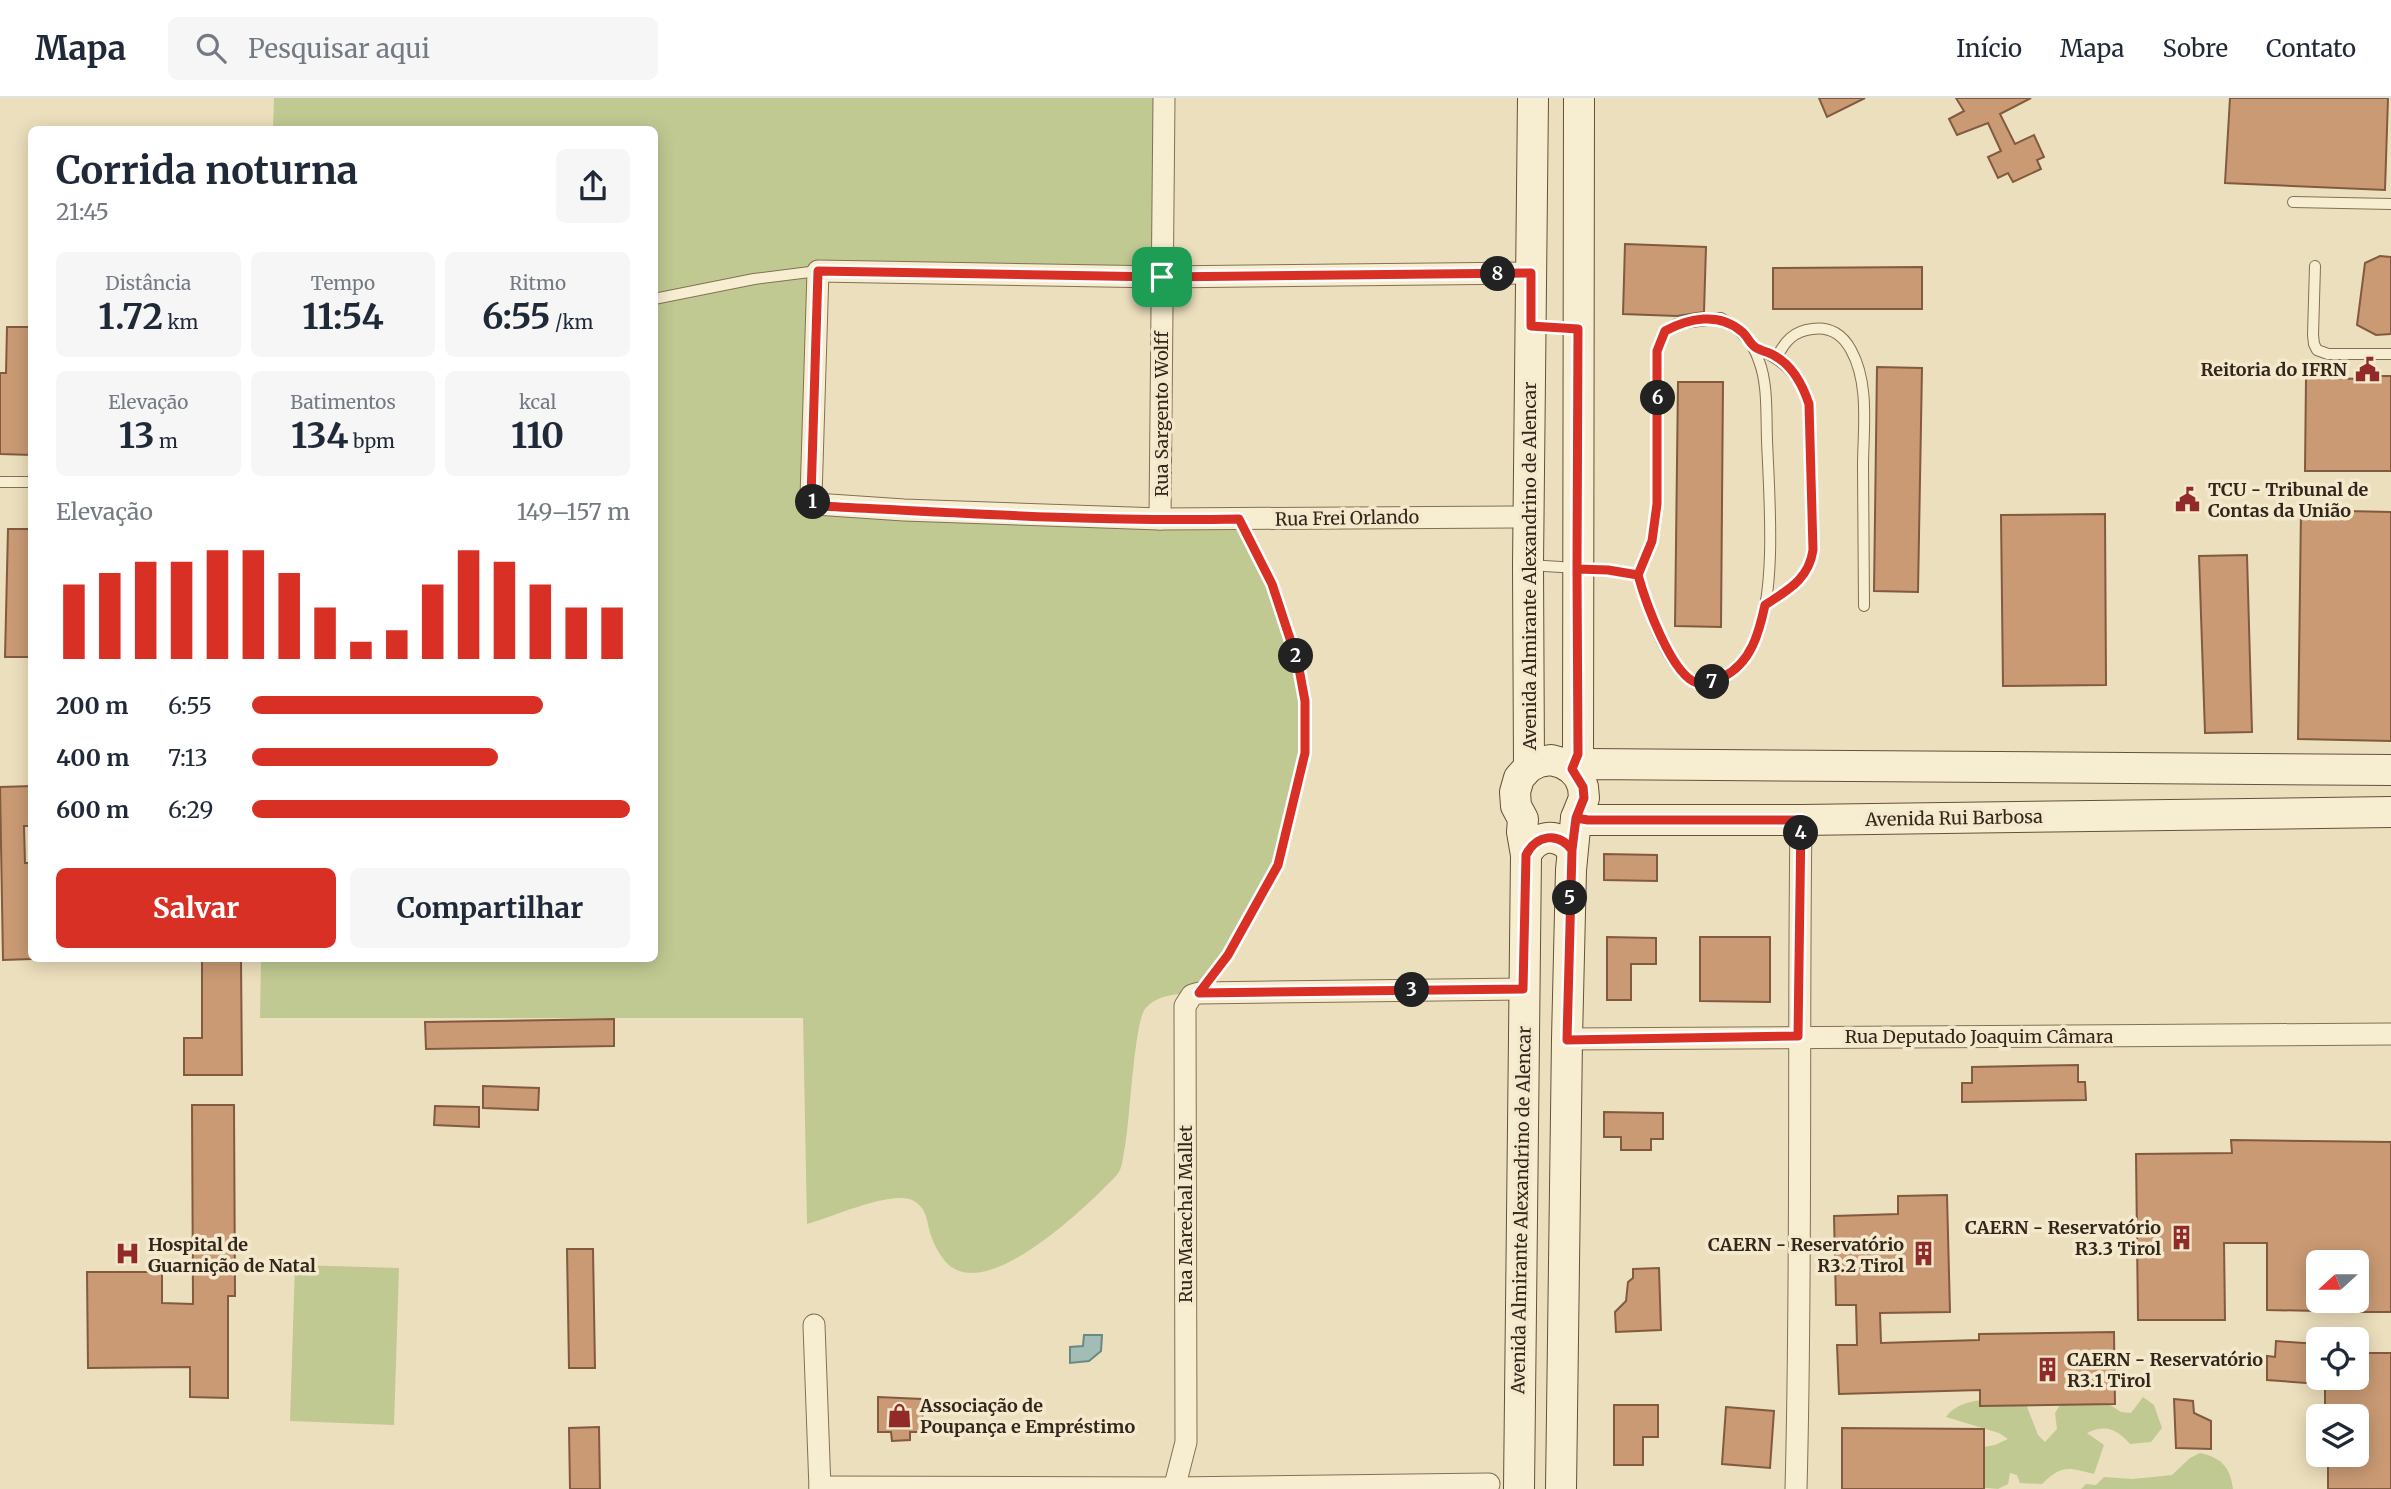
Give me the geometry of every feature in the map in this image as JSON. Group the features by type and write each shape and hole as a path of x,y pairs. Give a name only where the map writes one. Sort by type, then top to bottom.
{"main road":[{"name":"Avenida Almirante Alexandrino de Alencar","path":"1519,1489 1526,855 1523,819 1516,806 1515,792 1519,778 1529,767 1528,565 1533,98"},
{"path":"1572,769 1578,754 1580,98"},
{"path":"1531,326 1578,329"},
{"path":"1529,767 1539,762 1562,763 1572,769 1583,787 1581,809 1576,818 1572,860 1567,1040 1562,1489"},
{"path":"1572,769 1587,764 2391,770"},
{"name":"Avenida Rui Barbosa","path":"1523,819 1540,830 1550,831 1569,825 1576,818 1801,820 2391,813"},
{"path":"1572,860 1590,831 1613,820"},
{"path":"1526,855 1535,842 1552,837 1567,844 1572,860"}],"street":[{"name":"Rua Sargento Wolff","path":"1160,519 1164,98"},
{"path":"818,271 1162,277 1531,273"},
{"name":"Rua Frei Orlando","path":"818,271 812,501 820,506 1160,519 1513,517"},
{"path":"1796,1489 1800,1352 1798,1036 1801,820"},
{"path":"1199,993 1523,989"},
{"name":"Rua Marechal Mallet","path":"1174,1489 1186,1442 1185,1006 1192,995 1199,993"},
{"name":"Rua Deputado Joaquim Câmara","path":"1567,1040 1798,1036 2391,1034"},
{"path":"814,1325 820,1488 1174,1489 1489,1485"},
{"name":"Rua Marechal Mallet","path":"1186,1442 1201,1488"}],"lane":[{"path":"2293,202 2391,204"},
{"path":"2315,266 2313,335 2318,350 2328,354 2391,354"},
{"path":"658,298 754,279 818,271"},
{"path":"1721,318 1743,332 1753,346 1760,363 1765,399 1769,571 1765,605 1758,634 1746,659 1727,675 1709,683 1696,683 1681,671 1673,659 1652,619 1638,575 1652,541 1657,504 1657,351 1665,331 1677,324 1721,318"},
{"path":"1777,357 1783,343 1796,333 1811,329 1826,328 1842,337 1852,352 1862,392 1864,606"},
{"path":"1753,346 1777,357 1798,379 1809,404 1813,550 1811,564 1795,585 1765,605"},
{"path":"0,482 28,482"},
{"path":"1199,993 1228,955 1278,865 1305,753 1305,701 1298,663 1272,584 1239,519"},
{"path":"1528,565 1608,570 1638,575"}],"green space":[{"path":"274,98 1164,98 1162,277 818,271 811,497 1239,519 1298,663 1305,753 1277,865 1199,993 1163,997 1145,1009 1138,1033 1127,1133 1120,1170 1083,1208 1035,1247 1009,1262 984,1271 962,1272 945,1261 939,1253 919,1205 904,1198 877,1201 807,1224 803,1018 260,1018 261,962 658,962 658,126 273,126"},
{"path":"295,1265 399,1268 394,1425 290,1421"},
{"path":"2067,1394 2101,1399 2121,1412 2131,1413 2143,1397 2154,1405 2162,1428 2151,1442 2130,1444 2110,1430 2099,1429 2087,1433 2104,1445 2094,1474 2066,1469 2055,1473 2042,1484 2020,1483 2017,1475 2010,1473 2008,1484 1998,1489 1978,1487 1978,1448 2008,1439 1999,1433 1946,1417 1952,1410 1982,1400 2024,1399 2038,1435 2045,1442 2057,1429 2055,1413"},
{"path":"2200,1453 2224,1465 2230,1475 2233,1489 2081,1489 2086,1484 2096,1485 2104,1477 2133,1479 2172,1475 2190,1458"}],"water":[{"path":"1084,1335 1102,1335 1101,1351 1089,1361 1070,1363 1070,1347 1083,1346"}],"building":[{"path":"1819,98 1865,98 1827,117"},
{"path":"1956,98 2031,98 2000,114 2015,144 2034,135 2044,157 2037,160 2041,169 2013,182 2008,173 1998,178 1988,157 2001,151 1988,123 1957,135 1949,119 1964,111"},
{"path":"2230,98 2388,98 2385,190 2225,183"},
{"path":"1625,244 1706,247 1704,312 1677,316 1623,314"},
{"path":"2380,256 2391,257 2391,334 2376,335 2357,325 2365,263"},
{"path":"1922,267 1922,309 1773,309 1773,268"},
{"path":"7,327 28,327 28,455 0,454 0,373 6,373"},
{"path":"1877,367 1922,368 1918,592 1874,591"},
{"path":"2372,376 2391,376 2391,471 2305,471 2306,378 2372,379"},
{"path":"1678,382 1723,382 1721,627 1675,626"},
{"path":"2301,510 2391,512 2391,741 2298,739"},
{"path":"2105,514 2106,685 2003,686 2001,515"},
{"path":"8,529 28,529 28,657 5,657"},
{"path":"2247,555 2252,732 2205,733 2199,556"},
{"path":"28,786 28,826 24,826 25,863 28,863 28,959 3,960 0,787"},
{"path":"1604,854 1657,855 1657,881 1604,880"},
{"path":"1607,937 1656,938 1656,964 1631,964 1631,1000 1607,1000"},
{"path":"1700,937 1770,937 1770,1002 1700,1001"},
{"path":"202,962 241,962 242,1075 184,1075 184,1038 202,1038"},
{"path":"614,1019 614,1046 426,1049 425,1022"},
{"path":"2078,1065 2078,1082 2085,1082 2086,1100 1962,1102 1962,1083 1972,1083 1972,1067"},
{"path":"483,1086 539,1088 538,1110 483,1108"},
{"path":"192,1105 234,1105 235,1296 228,1296 228,1398 190,1397 190,1367 88,1368 87,1272 162,1272 162,1303 193,1304"},
{"path":"435,1106 479,1107 479,1127 434,1125"},
{"path":"1604,1112 1663,1113 1663,1139 1651,1139 1651,1150 1621,1150 1621,1137 1604,1137"},
{"path":"2231,1140 2391,1142 2391,1312 2370,1312 2370,1250 2306,1250 2306,1311 2267,1310 2267,1243 2224,1243 2225,1320 2138,1320 2136,1154 2232,1153"},
{"path":"1947,1195 1950,1312 1880,1313 1881,1343 1979,1340 1979,1334 2114,1332 2115,1404 1980,1406 1980,1390 1839,1394 1837,1345 1857,1345 1856,1305 1836,1305 1834,1216 1898,1214 1898,1196"},
{"path":"567,1249 593,1249 595,1368 569,1368"},
{"path":"1659,1268 1661,1330 1616,1332 1615,1312 1626,1301 1628,1282 1633,1278 1633,1269"},
{"path":"2276,1341 2306,1343 2306,1383 2267,1380 2267,1356 2275,1357"},
{"path":"2369,1353 2391,1353 2391,1489 2328,1489 2328,1467 2369,1467 2369,1404 2325,1404 2325,1390 2369,1390"},
{"name":"Associação de Poupança e Empréstimo","path":"878,1397 922,1399 923,1432 910,1432 910,1440 892,1441 891,1432 878,1432"},
{"path":"2174,1399 2193,1401 2194,1413 2211,1421 2211,1449 2176,1448"},
{"path":"1614,1405 1658,1405 1658,1437 1643,1437 1643,1465 1614,1465"},
{"path":"1726,1407 1774,1411 1770,1468 1722,1464"},
{"path":"599,1427 600,1489 570,1489 569,1428"},
{"path":"1842,1428 1984,1429 1984,1489 1842,1489"}],"place":[{"name":"Reitoria do IFRN","path":"2367,369"},
{"name":"TCU - Tribunal de Contas da União","path":"2188,499"},
{"name":"CAERN - Reservatório R3.3 Tirol","path":"2181,1237"},
{"name":"Hospital de Guarnição de Natal","path":"128,1254"},
{"name":"CAERN - Reservatório R3.2 Tirol","path":"1924,1254"},
{"name":"CAERN - Reservatório R3.1 Tirol","path":"2047,1369"},
{"name":"Associação de Poupança e Empréstimo","path":"900,1415"}],"route":[{"path":"1162,277 818,271 811,497 812,501 820,506 1160,519 1239,519 1272,584 1298,663 1305,701 1305,753 1278,865 1228,955 1199,993 1523,989 1526,855 1535,842 1552,837 1560,839 1572,850 1576,818 1801,820 1798,1036 1567,1040 1572,850 1574,836 1576,818 1584,798 1579,777 1572,769 1578,754 1577,569 1638,575 1652,541 1657,504 1657,351 1665,331 1677,324 1721,318 1743,332 1753,346 1777,357 1793,372 1803,387 1809,404 1813,550 1811,564 1795,585 1765,605 1758,634 1746,659 1727,675 1709,683 1696,683 1681,671 1673,659 1652,619 1638,575 1608,570 1577,569 1578,329 1531,326 1531,273 1162,277"}]}
